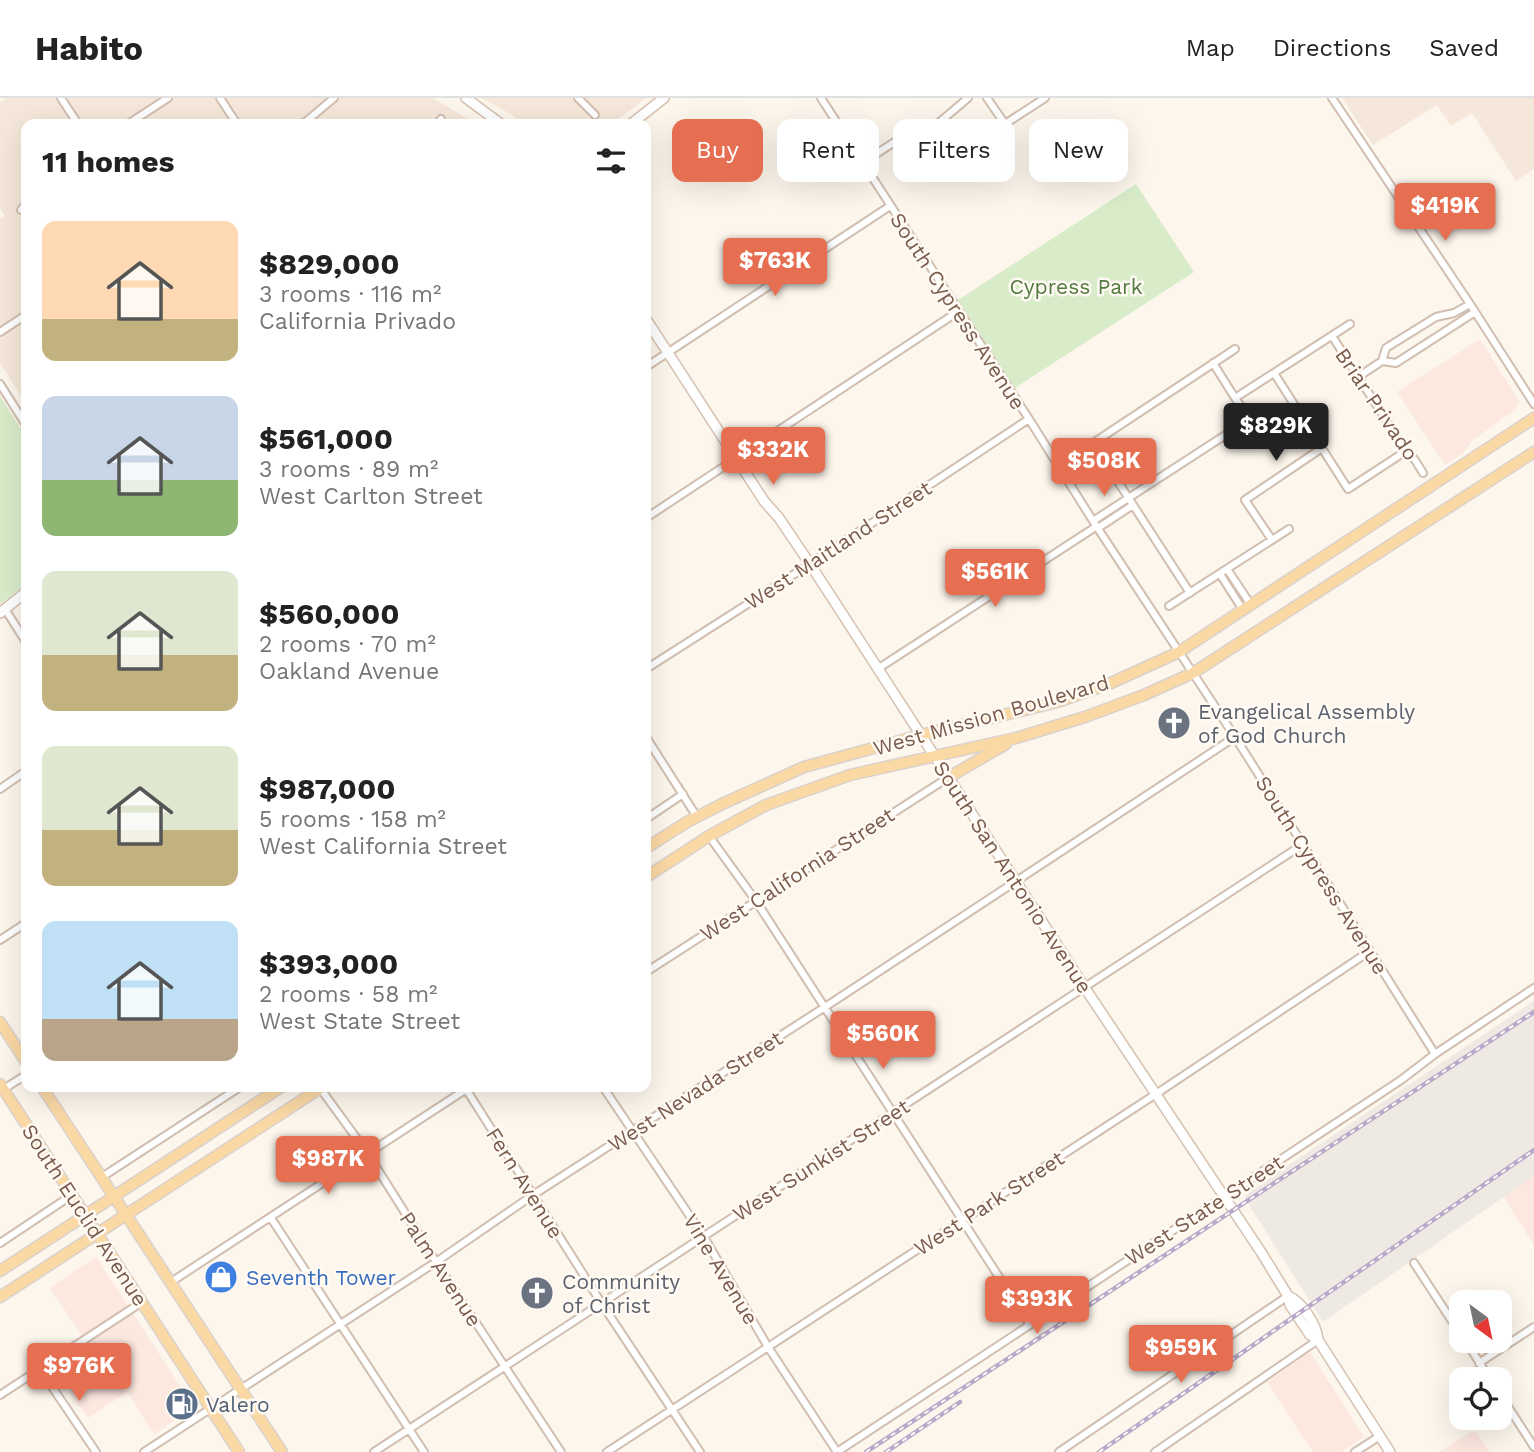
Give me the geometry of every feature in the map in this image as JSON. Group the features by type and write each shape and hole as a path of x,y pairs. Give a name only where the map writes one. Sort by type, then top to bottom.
{"main road":[{"name":"West Mission Boulevard","path":"651,845 687,821 804,767 1057,702 1150,667 1179,652 1534,418"},
{"name":"West Mission Boulevard","path":"651,874 709,836 766,805 850,775 1016,738 1085,717 1193,673 1534,452"},
{"path":"949,777 1016,738"},
{"path":"0,1022 21,1054"},
{"name":"South Euclid Avenue","path":"1,1088 239,1452"},
{"name":"South Euclid Avenue","path":"45,1092 282,1452"},
{"path":"0,1270 273,1092"},
{"path":"0,1297 313,1092"}],"street":[{"path":"61,98 76,119"},
{"path":"136,119 168,98"},
{"path":"220,98 234,119"},
{"path":"309,119 334,98"},
{"path":"466,98 494,119"},
{"path":"578,98 595,115"},
{"path":"637,119 664,98"},
{"name":"South Cypress Avenue","path":"821,98 834,119"},
{"path":"943,119 968,98"},
{"path":"988,98 1002,119"},
{"path":"1013,119 1045,98"},
{"path":"1332,98 1534,404"},
{"name":"South Cypress Avenue","path":"874,182 1235,737 1436,1054"},
{"path":"651,364 890,206"},
{"path":"1358,377 1382,361 1386,348 1436,317 1454,313 1469,303"},
{"path":"651,515 959,312"},
{"path":"1382,361 1396,363 1475,312"},
{"path":"0,332 21,318"},
{"path":"1235,398 1350,324"},
{"name":"South San Antonio Avenue","path":"651,327 764,501 779,518 878,668 1288,1296 1290,1305 1310,1335 1318,1340 1390,1452"},
{"path":"1418,328 1427,343"},
{"name":"Briar Privado","path":"1332,335 1423,473"},
{"path":"1072,457 1235,349"},
{"path":"1096,525 1129,498 1250,419 1213,363"},
{"path":"1274,373 1348,489 1406,451"},
{"path":"0,384 21,417"},
{"name":"West Maitland Street","path":"651,666 1029,419"},
{"path":"1093,443 1190,593"},
{"path":"1272,540 1245,500 1322,448"},
{"path":"878,668 1096,525 1133,505"},
{"path":"1169,606 1289,529"},
{"path":"1227,569 1247,607"},
{"path":"1220,574 1247,607"},
{"path":"21,596 2,611 21,636"},
{"name":"West Nevada Street","path":"144,1452 1235,737"},
{"path":"651,745 697,817"},
{"path":"0,789 21,774"},
{"name":"West California Street","path":"651,969 949,777"},
{"path":"651,816 683,794"},
{"path":"709,836 756,901 1030,1325"},
{"name":"West Sunkist Street","path":"374,1452 1302,845"},
{"path":"0,940 21,926"},
{"name":"West Park Street","path":"607,1452 1370,951"},
{"name":"West State Street","path":"837,1452 1224,1198 1534,988"},
{"path":"1,1088 21,1078"},
{"path":"102,1177 232,1092"},
{"name":"Palm Avenue","path":"325,1092 368,1154 561,1452"},
{"path":"171,1282 462,1092"},
{"name":"Fern Avenue","path":"470,1092 602,1304 700,1452"},
{"name":"Vine Avenue","path":"606,1092 704,1237 768,1347 837,1452"},
{"path":"0,1243 72,1195"},
{"path":"271,1218 424,1452"},
{"path":"1414,1263 1449,1317"},
{"path":"1059,1452 1288,1296"},
{"path":"0,1395 142,1302"},
{"path":"1479,1363 1534,1326"},
{"path":"1155,1452 1318,1340"},
{"path":"1473,1353 1482,1367"},
{"path":"40,1369 96,1452"},
{"path":"1512,1413 1534,1447"},
{"path":"1355,1452 1380,1436"}],"shaded area":[{"path":"6,98 433,98 468,119 21,119 21,396 0,363 0,219 5,216 0,208 0,102"},
{"path":"482,98 646,98 619,119 517,119"},
{"path":"1342,98 1534,98 1534,169 1516,181 1472,113 1451,126 1437,105 1373,145"},
{"path":"1480,339 1519,401 1516,409 1472,441 1463,453 1445,465 1397,392"},
{"path":"1534,1001 1534,1176 1323,1322 1244,1197"},
{"path":"1534,1174 1534,1245 1505,1199 1505,1194"},
{"path":"96,1257 194,1407 154,1434 127,1392 88,1418 55,1371 90,1348 50,1288"},
{"path":"1310,1352 1364,1437 1341,1452 1313,1452 1267,1382"},
{"path":"1471,1432 1477,1433 1490,1452 1439,1452"}],"green space":[{"name":"Cypress Park","path":"1136,184 1194,272 1015,388 958,300"},
{"path":"0,396 21,429 21,588 0,604"}],"railway":[{"path":"866,1452 1534,1012"},
{"path":"1099,1452 1534,1150"},
{"path":"886,1452 960,1402"}],"place":[{"name":"Evangelical Assembly of God Church","path":"1174,723"},
{"name":"Seventh Tower","path":"221,1277"},
{"name":"Community of Christ","path":"537,1293"},
{"name":"Valero","path":"182,1404"}]}
